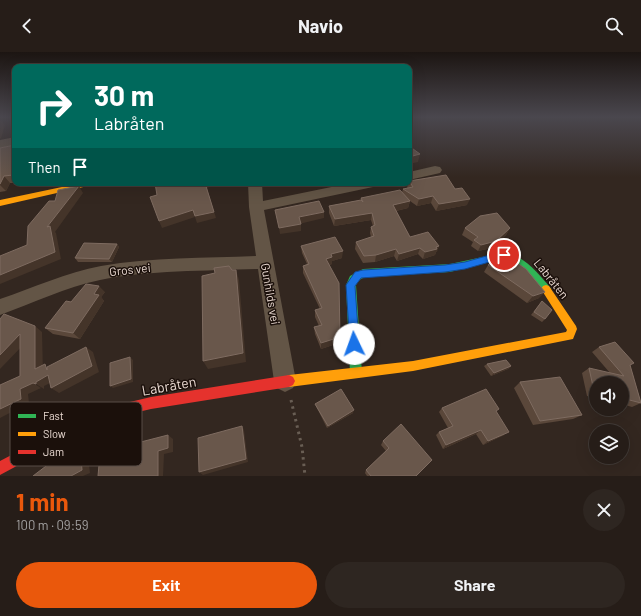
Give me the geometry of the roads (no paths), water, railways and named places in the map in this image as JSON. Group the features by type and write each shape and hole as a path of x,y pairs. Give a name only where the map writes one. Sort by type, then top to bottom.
{"street":[{"path":"0,144 12,142"},
{"path":"412,175 435,170"},
{"path":"0,203 78,186"},
{"name":"Gunhilds vei","path":"255,186 256,207 264,262 284,381"},
{"path":"256,207 358,186"},
{"name":"Labråten","path":"142,405 284,381 356,373 413,366 569,336 572,329 569,322 541,283 524,264 509,255 445,268 363,273 354,279 351,285 356,373"},
{"name":"Gros vei","path":"0,307 78,279 101,273 144,268 264,262"},
{"name":"Labråten","path":"0,468 10,463"}]}
